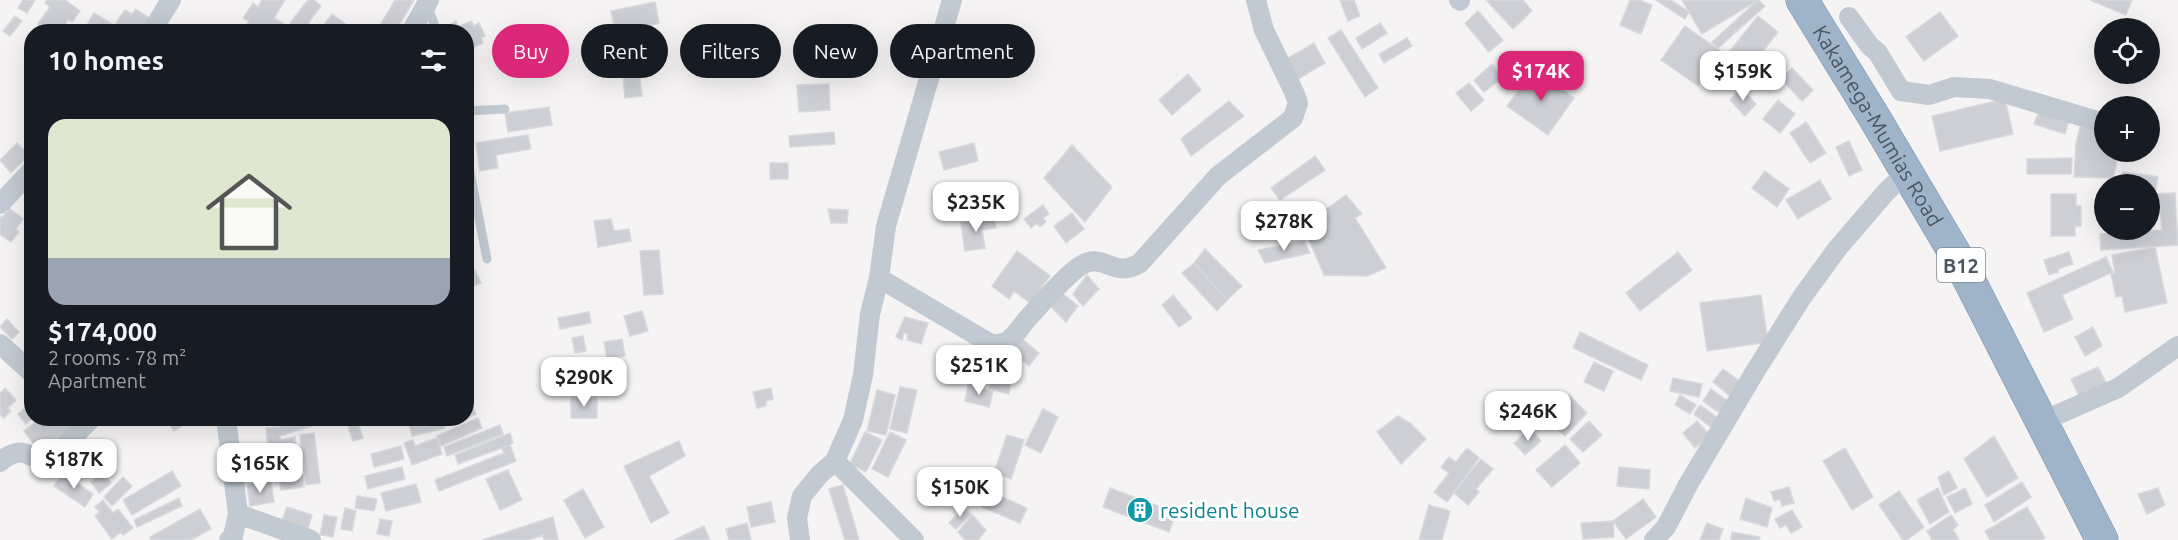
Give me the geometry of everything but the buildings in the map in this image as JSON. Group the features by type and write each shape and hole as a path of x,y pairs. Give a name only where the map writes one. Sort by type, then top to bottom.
{"highway":[{"name":"Kakamega-Mumias Road","path":"1802,0 1961,264 2102,540"}],"street":[{"path":"156,24 171,0"},
{"path":"800,540 797,519 802,496 820,474 835,461 853,420 863,375 870,314 879,278 886,226 951,0"},
{"path":"879,278 991,344 1001,344 1008,341 1039,305 1078,268 1101,261 1120,270 1130,269 1140,263 1218,176 1293,118 1298,103 1264,30 1256,0"},
{"path":"416,24 428,2"},
{"path":"1822,34 1849,9 1869,45 1878,53 1901,91 1929,95 1954,87 1990,89 2094,120"},
{"path":"1654,540 1666,527 1719,432 1803,297 1837,249 1886,192 1907,172"},
{"path":"0,204 24,178"},
{"path":"0,344 24,366"},
{"path":"2043,421 2118,388 2178,346"},
{"path":"0,462 16,452 27,452 36,459 44,461 52,458 84,426"},
{"path":"227,426 238,514 233,536 229,540"},
{"path":"835,461 914,540"},
{"path":"238,514 310,540"}],"lane":[{"path":"428,2 435,24"},
{"path":"474,111 505,109"},
{"path":"474,193 487,259"}],"place":[{"name":"resident house","path":"1140,510"}]}
